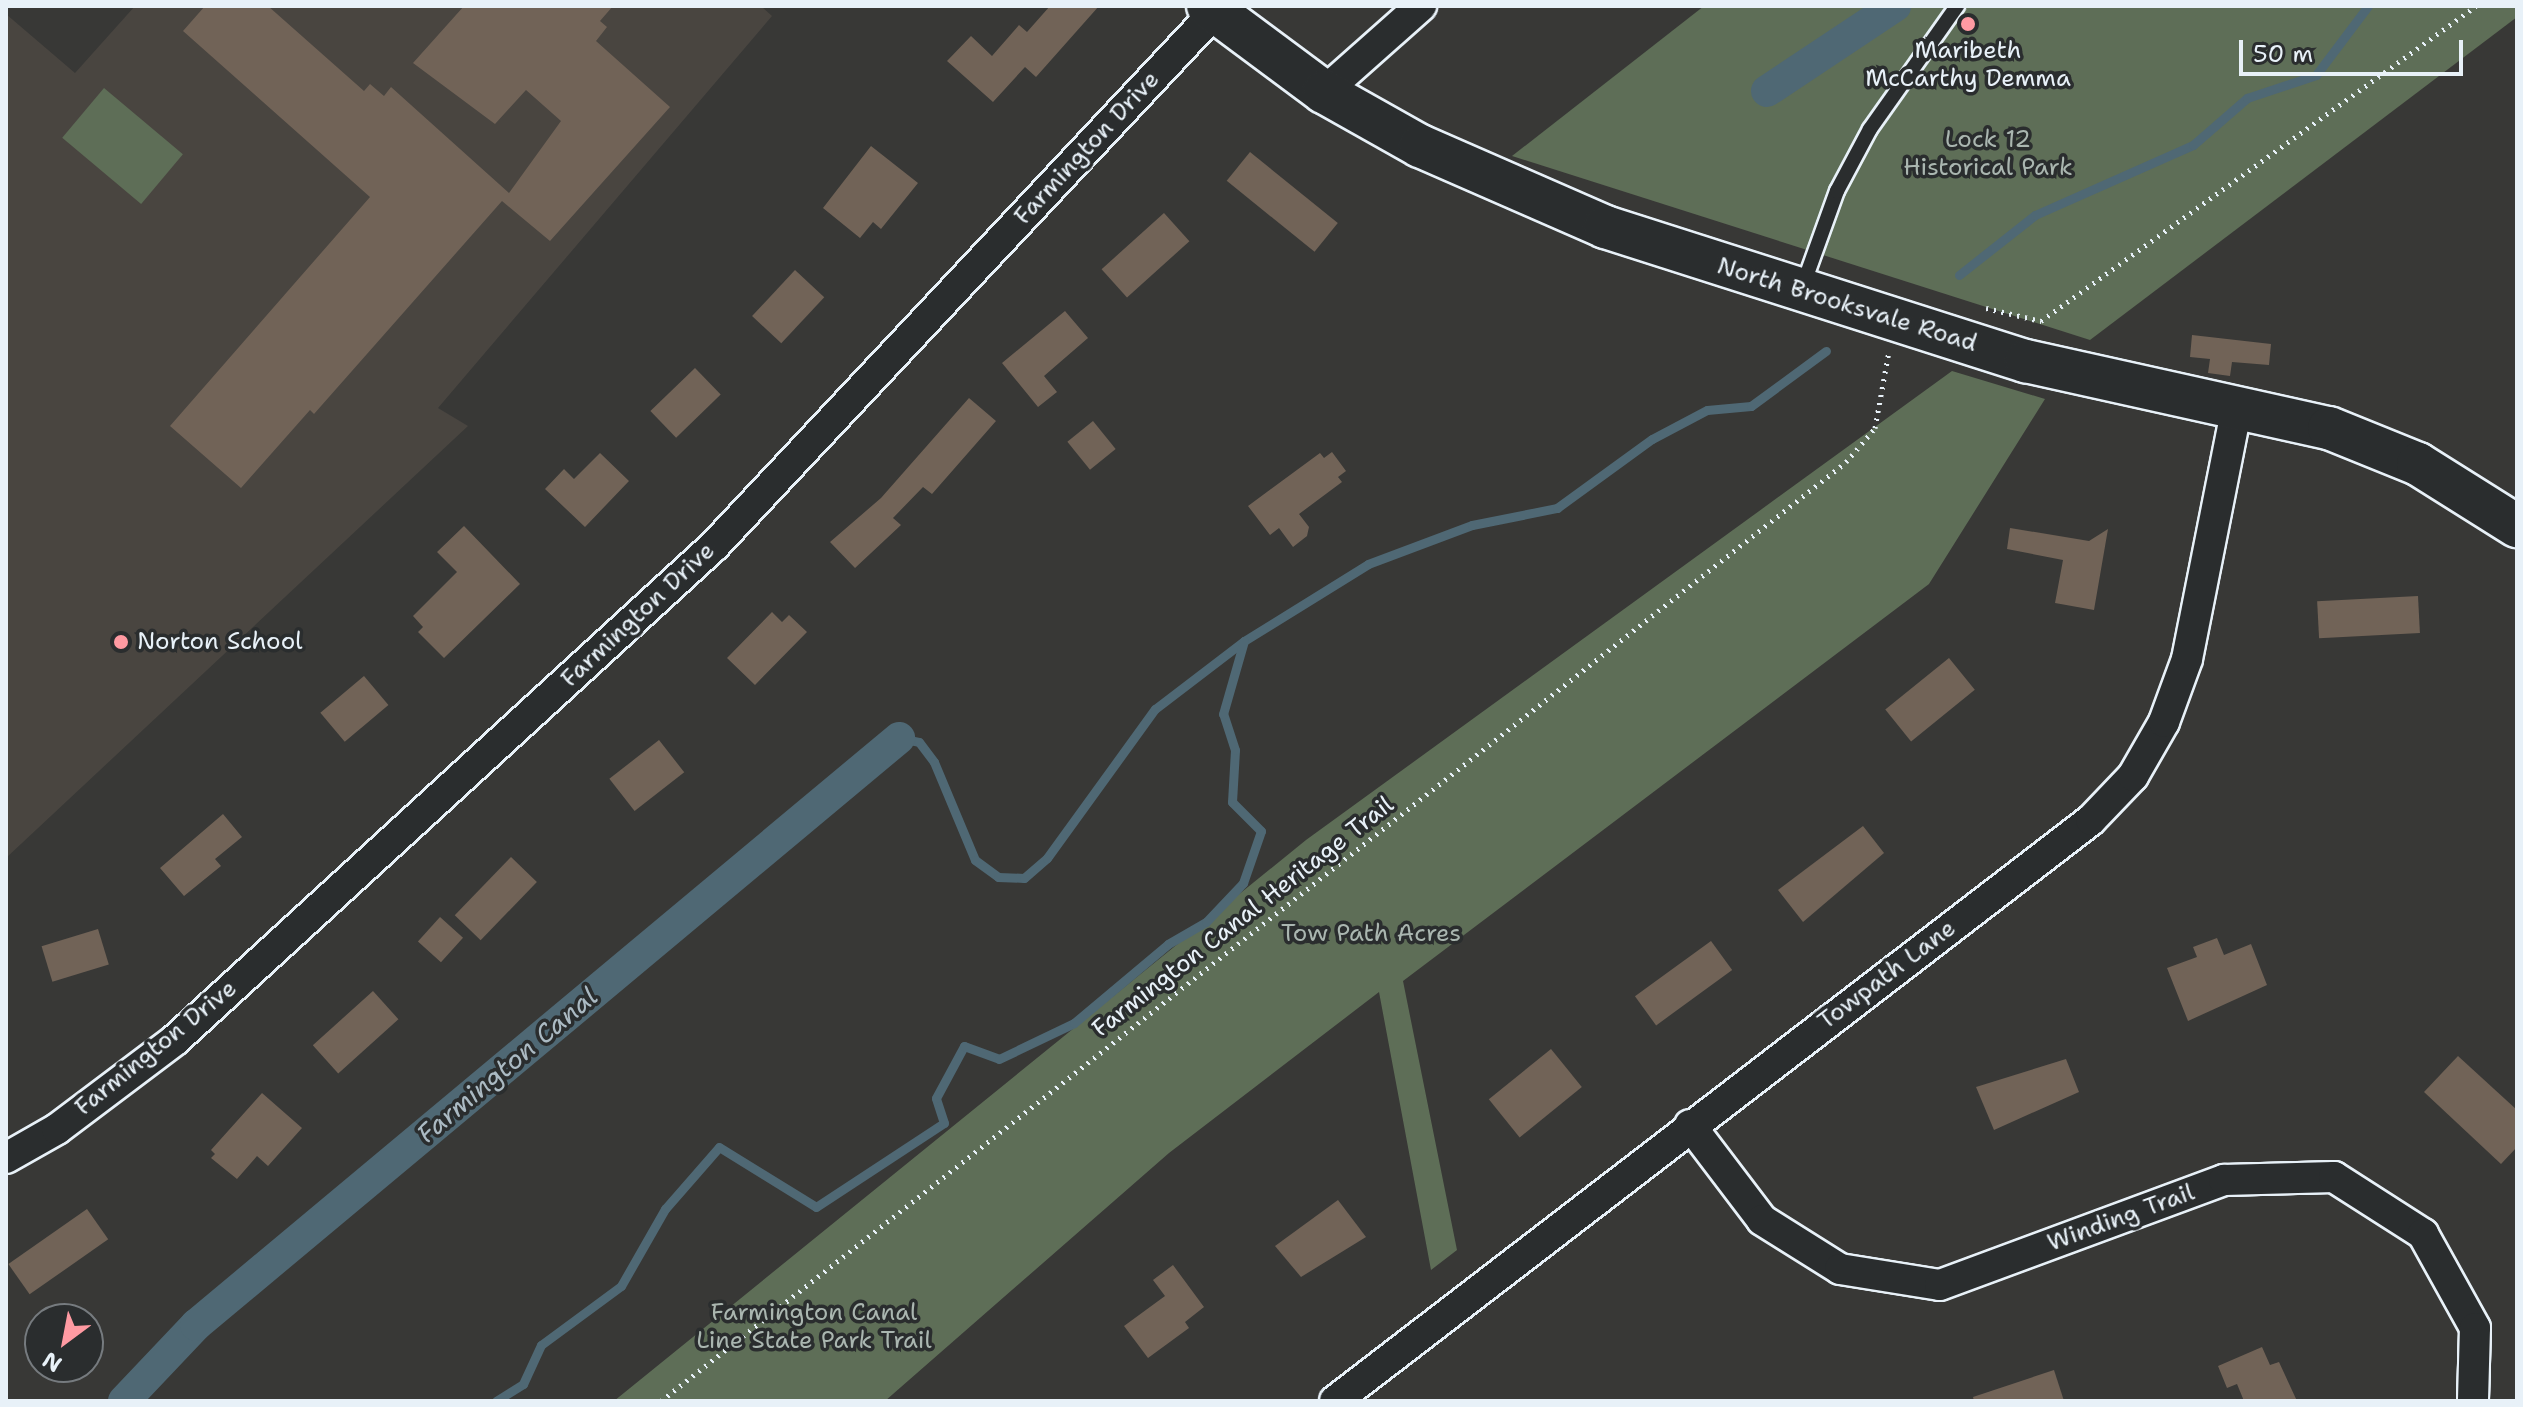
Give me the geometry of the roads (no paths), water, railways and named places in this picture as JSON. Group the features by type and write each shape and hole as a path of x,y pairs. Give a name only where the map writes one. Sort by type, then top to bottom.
{"main road":[{"name":"North Brooksvale Road","path":"1211,9 1324,92 1506,186 1605,227 1800,292 2026,361 2236,411 2329,428 2418,464 2517,526"}],"street":[{"path":"1324,92 1421,6"},
{"name":"Farmington Drive","path":"6,1158 57,1129 175,1040 714,546 1211,9"},
{"name":"Towpath Lane","path":"1335,1401 1690,1125 2091,820 2133,776 2164,722 2187,659 2236,411"},
{"name":"Winding Trail","path":"1690,1125 1762,1220 1840,1269 1940,1285 2224,1180 2334,1177 2423,1234 2475,1328 2473,1401"}],"lane":[{"path":"1800,292 1837,191 1859,149 1957,6"}],"waterway":[{"name":"Farmington Canal","path":"1767,91 1895,6"},
{"path":"1959,275 2035,215 2193,145 2247,98 2316,75 2368,6"},
{"path":"899,738 919,742 934,762 975,860 998,877 1024,878 1047,858 1155,709 1244,641 1368,564 1472,525 1557,508 1652,439 1707,410 1751,406 1826,351"},
{"path":"496,1401 523,1384 541,1345 621,1286 665,1209 719,1147 816,1207 944,1123 936,1098 964,1046 999,1059 1074,1023 1168,944 1206,922 1243,883 1261,831 1232,802 1235,750 1223,714 1244,641"},
{"name":"Farmington Canal","path":"124,1401 196,1325 899,738"}],"place":[{"name":"Maribeth McCarthy Demma","path":"1968,24"},
{"name":"Norton School","path":"121,642"}],"park label":[{"name":"Lock 12 Historical Park","path":"1988,154"},
{"name":"Tow Path Acres","path":"1371,934"},
{"name":"Farmington Canal Line State Park Trail","path":"814,1327"}]}
